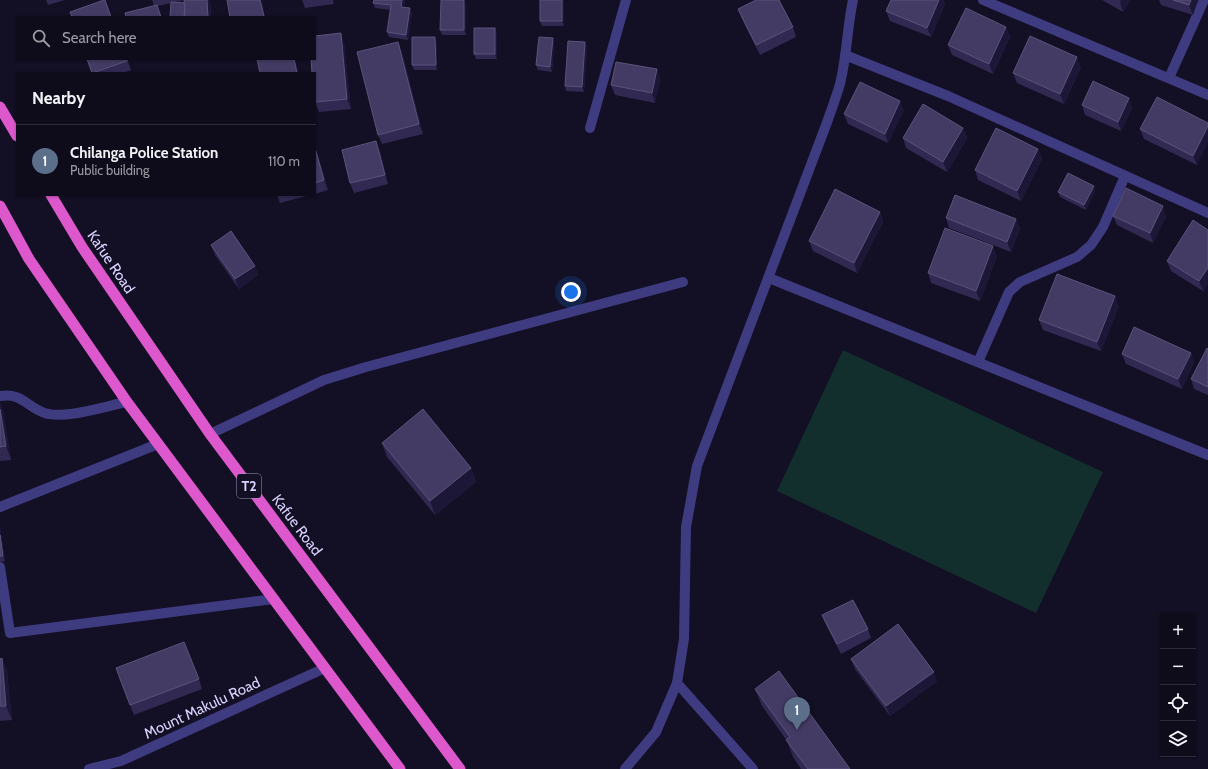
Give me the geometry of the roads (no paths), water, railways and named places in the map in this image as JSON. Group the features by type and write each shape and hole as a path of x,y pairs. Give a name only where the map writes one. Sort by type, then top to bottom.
{"highway":[{"path":"0,107 16,134"},
{"name":"Kafue Road","path":"52,196 82,247 210,434 460,769"},
{"path":"0,206 29,259 127,402 400,769"}],"street":[{"path":"590,128 626,0"},
{"path":"625,769 656,732 677,683 684,639 686,527 697,466 826,125 840,83 845,55 848,23 853,0"},
{"path":"983,0 1208,95"},
{"path":"1168,78 1204,0"},
{"path":"845,55 948,96 1208,213"},
{"path":"978,362 1009,292 1020,282 1077,257 1091,245 1103,227 1125,176"},
{"path":"768,278 1208,455"},
{"path":"210,434 324,380 374,365 683,282"},
{"path":"0,396 21,398 42,412 64,416 127,402"},
{"path":"0,507 158,444"},
{"path":"0,568 10,633 274,599"},
{"name":"Mount Makulu Road","path":"89,769 121,765 325,668"},
{"path":"677,683 753,769"}],"place":[{"name":"Chilanga Police Station","path":"797,730"}]}
